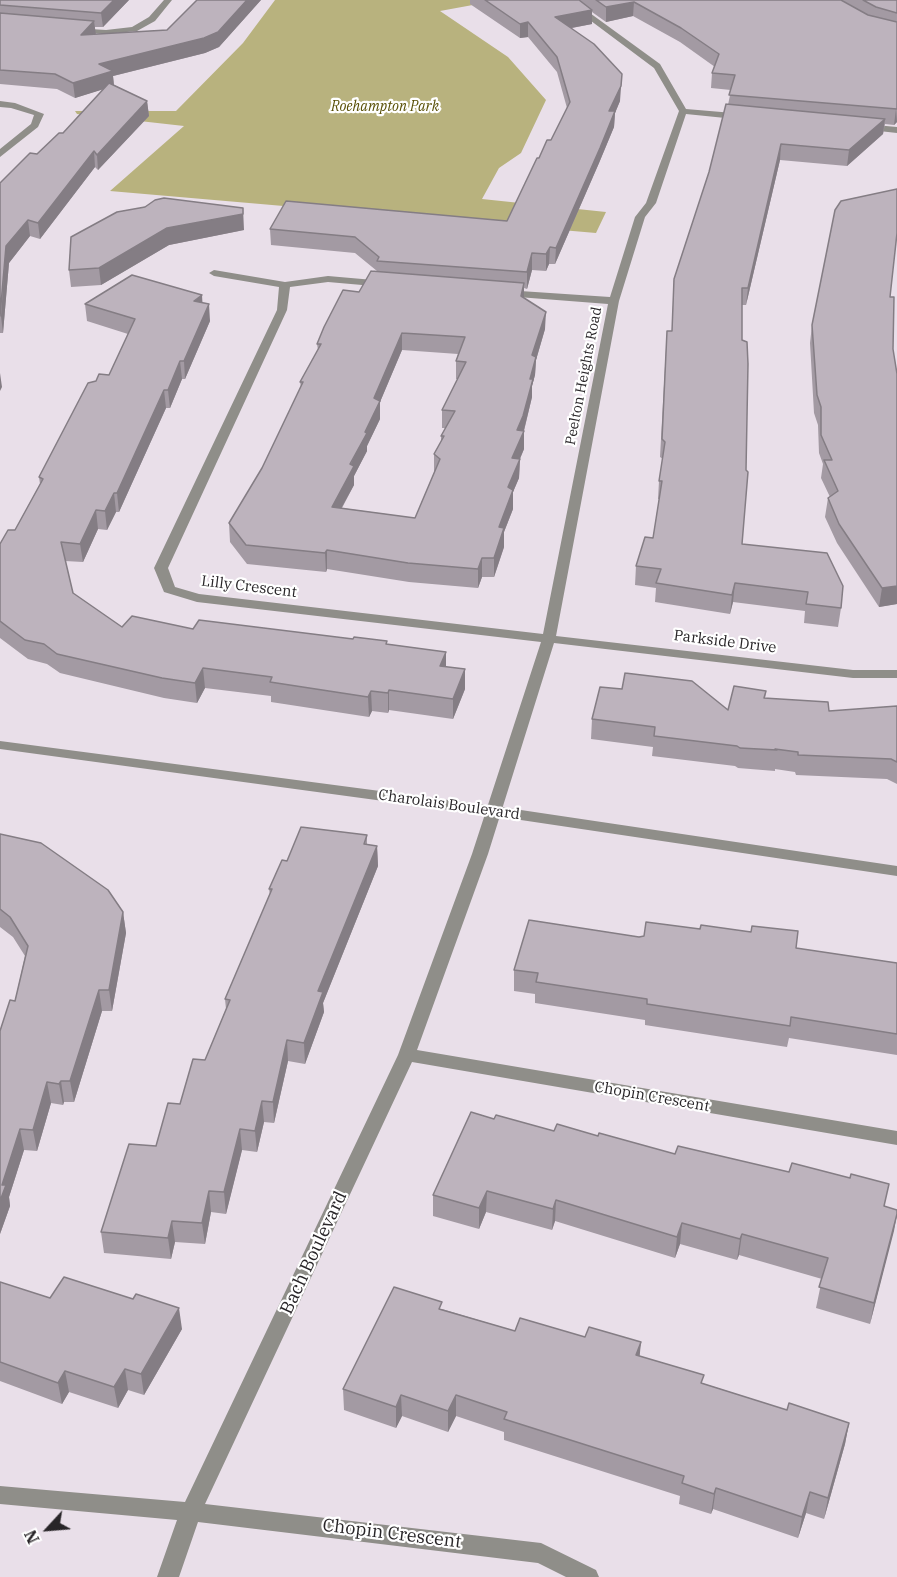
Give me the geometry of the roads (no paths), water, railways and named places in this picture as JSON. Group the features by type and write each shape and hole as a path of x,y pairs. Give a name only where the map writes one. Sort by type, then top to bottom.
{"street":[{"path":"59,28 106,32 134,29 152,19 168,0"},
{"path":"567,0 657,66 683,111 754,117"},
{"path":"0,104 12,105 39,114 35,125 0,154"},
{"name":"Peelton Heights Road","path":"494,811 549,638 614,301 640,217 651,203 683,111"},
{"path":"849,126 897,130"},
{"path":"214,273 285,285 328,279 398,285"},
{"name":"Lilly Crescent","path":"285,285 282,310 161,568 169,589 197,598 549,638"},
{"path":"491,292 614,301"},
{"name":"Parkside Drive","path":"549,638 853,674 897,674"},
{"name":"Charolais Boulevard","path":"0,745 494,811 897,871"},
{"name":"Bach Boulevard","path":"168,1577 191,1512 407,1055 494,811"},
{"name":"Chopin Crescent","path":"407,1055 897,1138"},
{"path":"0,1495 191,1512"},
{"name":"Chopin Crescent","path":"191,1512 541,1553 588,1577"}],"park label":[{"name":"Roehampton Park","path":"385,107"}]}
